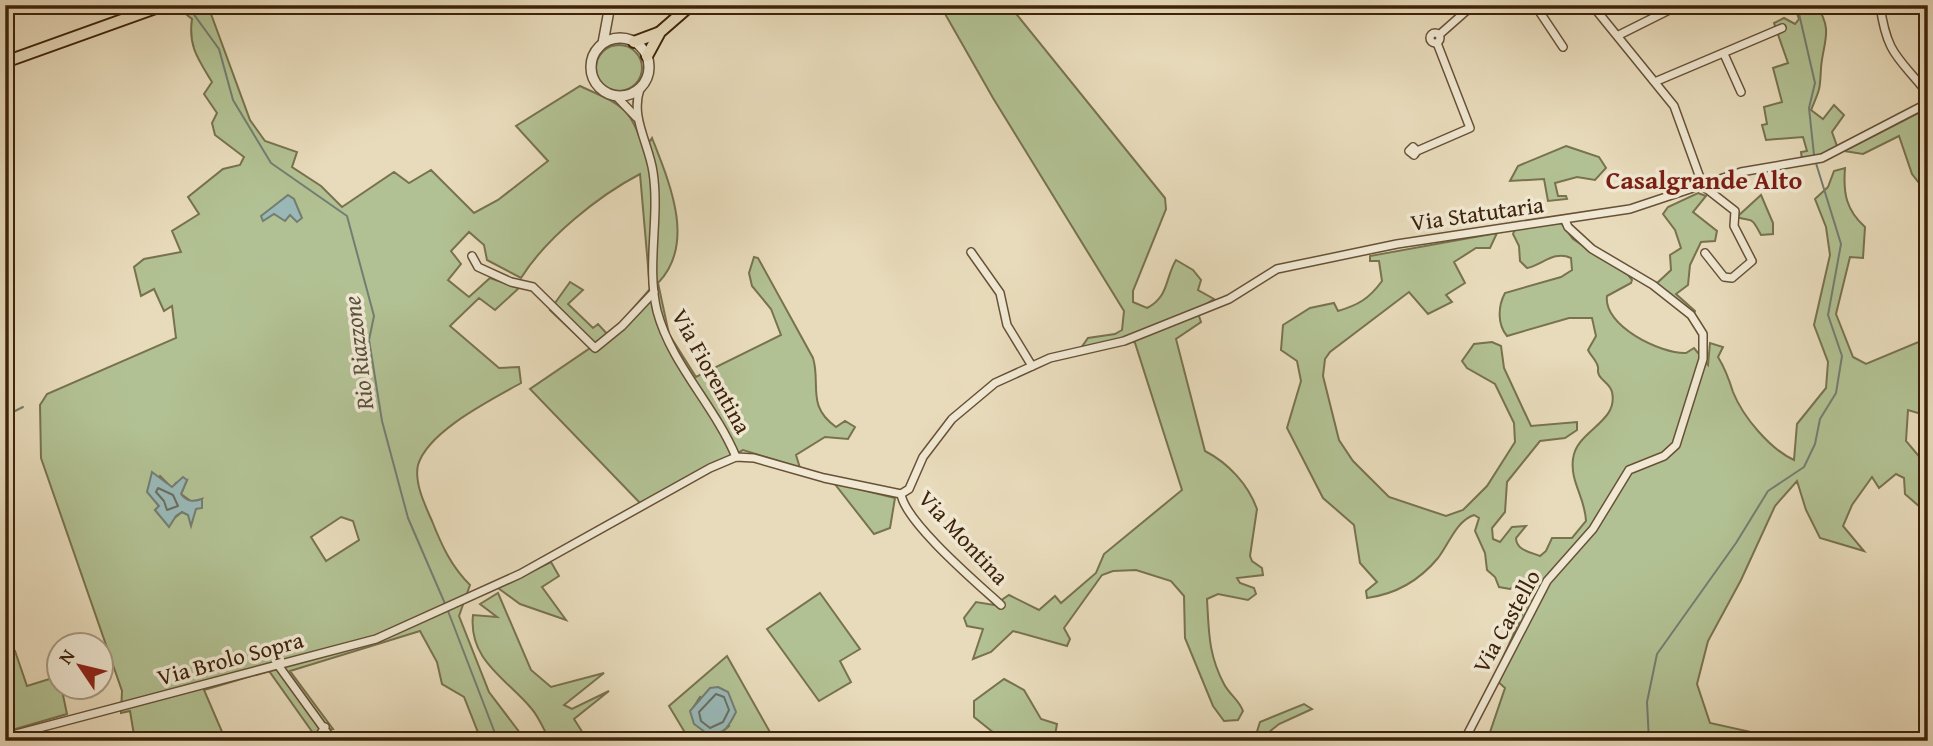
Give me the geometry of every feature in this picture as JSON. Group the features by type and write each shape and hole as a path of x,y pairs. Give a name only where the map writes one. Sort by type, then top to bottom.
{"main road":[{"path":"647,56 660,32 691,5"},
{"path":"5,62 161,6"},
{"path":"630,40 660,32"}],"street":[{"path":"1417,151 1469,128 1438,39 1473,5"},
{"path":"1535,5 1563,47"},
{"path":"1592,5 1657,81 1674,106 1703,186 1735,211 1734,226 1752,261 1732,278 1724,277 1705,253"},
{"path":"1880,5 1884,33 1892,54 1928,94"},
{"path":"1619,35 1673,6"},
{"name":"Via Fiorentina","path":"461,603 542,563 710,468 736,457 666,335 654,292 657,207 653,170 636,105 640,89 648,75 647,56 630,40 610,10"},
{"name":"Via Fiorentina","path":"610,10 603,43 592,60 592,75 599,88 616,96 629,107 639,121"},
{"path":"1657,81 1782,28"},
{"path":"603,43 630,40"},
{"path":"1724,54 1741,92"},
{"path":"616,96 627,96 640,89"},
{"name":"Via Statutaria","path":"901,494 909,489 923,457 962,409 987,388 1056,356 1130,339 1229,299 1277,269 1397,244 1630,209 1741,172 1815,160 1928,103"},
{"name":"Via Castello","path":"1464,741 1552,574 1593,529 1629,470 1664,456 1676,445 1703,359 1703,334 1691,315 1647,280 1592,249 1570,229 1565,220"},
{"path":"971,252 1000,293 1005,321 1032,366"},
{"path":"472,256 478,267 511,282 533,287 595,348 622,326 654,292"},
{"path":"736,457 760,459 824,478 901,494"},
{"name":"Via Montina","path":"901,494 903,504 922,527 1001,605"},
{"name":"Via Brolo Sopra","path":"5,737 376,639 461,603"},
{"path":"278,665 325,727 332,741"},
{"path":"316,741 325,727"}],"green space":[{"path":"203,5 211,14 250,120 265,141 297,152 292,167 321,186 342,207 394,172 409,183 431,170 474,213 498,200 548,161 516,126 580,86 615,103 634,124 644,150 652,138 672,194 678,232 676,250 658,283 669,334 696,377 781,335 771,309 752,286 749,273 754,257 758,258 813,358 816,394 821,411 836,427 845,421 855,427 848,439 825,437 796,455 800,468 743,450 641,504 530,389 590,348 550,310 570,282 583,290 568,304 593,328 598,324 609,336 650,289 640,174 574,219 544,248 521,278 487,260 484,245 469,232 451,251 461,264 448,280 469,297 490,278 519,288 495,310 479,298 450,326 499,368 519,367 521,383 478,407 434,440 424,452 417,472 423,501 443,547 470,585 459,616 489,692 523,741 477,741 479,735 464,697 442,684 437,662 420,631 290,671 333,729 313,733 269,671 204,690 226,741 147,741 134,735 130,711 121,713 122,691 116,674 116,630 101,630 41,458 40,405 47,394 176,338 172,306 164,311 154,289 141,296 134,267 144,259 181,252 172,231 199,214 188,197 223,169 240,165 244,157 215,135 212,123 217,113 204,94 212,82 193,45 192,19 177,7","holes":["160,476 172,488 176,483 187,480 181,494 192,502 202,499 191,516 182,512 172,520 162,518 155,510 159,506 148,492","341,517 353,521 359,540 326,561 311,537"]},
{"path":"940,5 1009,5 1165,198 1166,209 1133,291 1133,302 1147,308 1154,304 1163,293 1176,260 1193,270 1201,280 1198,290 1214,299 1197,310 1201,322 1176,339 1205,451 1236,475 1257,509 1250,556 1252,561 1262,568 1263,575 1237,578 1240,583 1254,588 1256,594 1248,600 1218,594 1207,599 1212,652 1224,684 1243,711 1238,720 1224,721 1213,706 1185,638 1184,596 1171,581 1136,570 1113,571 1102,575 1064,628 1070,639 1067,646 1013,631 991,652 973,659 983,629 967,626 964,618 976,602 994,605 1009,595 1039,610 1055,596 1061,603 1096,573 1104,554 1182,490 1135,343 1130,340 1081,348 1088,338 1115,334 1122,330 1124,311 993,98"},
{"path":"1794,5 1816,5 1825,22 1826,36 1820,85 1811,110 1823,119 1834,105 1844,115 1832,132 1837,146 1819,156 1802,159 1801,152 1807,151 1803,137 1766,140 1762,125 1767,124 1764,107 1782,102 1773,68 1788,63 1774,23 1784,18 1795,24 1799,19"},
{"path":"619,45 635,52 642,68 635,84 619,91 603,84 596,68 603,52"},
{"path":"1928,108 1928,180 1923,188 1912,174 1899,136 1863,154 1844,151"},
{"path":"1566,146 1599,157 1606,168 1595,180 1577,177 1555,183 1558,196 1566,196 1567,199 1548,201 1544,179 1510,181 1518,166"},
{"path":"1845,168 1847,201 1865,227 1863,258 1850,257 1836,314 1853,357 1866,364 1928,338 1928,416 1908,410 1906,441 1928,467 1919,495 1928,501 1928,514 1905,494 1904,478 1896,474 1879,488 1872,477 1852,505 1843,526 1864,551 1820,538 1806,510 1797,481 1775,506 1741,580 1708,641 1697,684 1710,723 1791,741 1487,741 1505,688 1494,678 1519,622 1527,594 1518,585 1510,589 1499,587 1495,577 1487,570 1485,553 1475,531 1479,518 1474,515 1462,522 1438,558 1415,580 1397,590 1367,598 1366,591 1377,582 1360,563 1354,525 1323,498 1287,428 1301,381 1297,361 1281,350 1283,325 1310,308 1334,303 1338,311 1368,297 1382,281 1379,261 1370,261 1370,256 1497,233 1490,248 1476,248 1454,262 1465,283 1446,295 1452,302 1428,314 1409,292 1330,352 1325,359 1323,376 1339,440 1353,461 1389,497 1446,516 1463,510 1487,486 1515,442 1514,423 1495,384 1467,368 1462,361 1474,344 1492,342 1501,346 1504,368 1531,426 1577,422 1577,430 1565,438 1540,441 1507,482 1505,512 1492,528 1493,539 1500,542 1512,527 1526,526 1516,538 1518,545 1540,556 1546,551 1552,538 1572,538 1586,521 1574,475 1573,459 1581,441 1609,411 1612,392 1599,375 1597,364 1588,350 1596,336 1592,318 1569,318 1507,336 1501,326 1501,304 1505,293 1561,277 1572,270 1571,258 1565,256 1554,257 1527,268 1520,261 1519,246 1513,234 1515,229 1561,223 1573,239 1628,275 1631,283 1607,296 1608,307 1614,318 1636,336 1675,352 1686,353 1694,348 1708,365 1710,343 1723,347 1718,357 1743,412 1767,440 1794,460 1797,424 1826,388 1828,362 1814,325 1830,255 1826,227 1815,199 1828,187 1834,171"},
{"path":"1698,193 1706,196 1693,212 1717,231 1715,241 1701,242 1690,265 1688,285 1676,294 1695,311 1692,317 1655,285 1671,270 1670,255 1681,248 1675,230 1663,214 1668,207"},
{"path":"1761,195 1773,223 1773,234 1761,235 1751,220 1737,217"},
{"path":"834,483 895,498 890,528 874,534"},
{"path":"551,562 559,576 542,587 566,620 520,604 498,588"},
{"path":"498,593 531,670 551,687 604,673 564,705 572,709 609,691 574,719 588,741 550,741 534,712 483,657 473,631 473,615 497,617 480,604"},
{"path":"820,593 860,649 840,661 851,682 819,701 767,629"},
{"path":"15,651 27,686 46,680 46,700 64,700 67,714 12,730 5,694 5,653"},
{"path":"727,656 775,741 690,741 669,706","holes":["700,697 729,726 720,734 709,735 691,711"]},
{"path":"1004,679 1024,690 1041,719 1057,724 1054,741 1004,741 974,717 974,701"},
{"path":"1304,704 1312,709 1279,724 1263,737 1264,741 1254,741 1260,722"}],"water":[{"path":"288,195 294,199 302,218 297,222 290,215 285,221 274,214 263,221 261,216"},
{"path":"152,472 172,487 183,477 187,480 181,494 183,497 190,501 202,499 202,508 196,509 191,526 188,515 182,512 169,527 155,510 159,506 147,492"},
{"path":"718,687 728,692 736,712 726,728 709,735 694,724 690,711 710,688"}],"waterway":[{"name":"Rio Riazzone","path":"187,5 219,49 233,100 271,163 347,216 374,316 369,340 382,421 408,518 446,606"},
{"path":"1797,5 1815,83 1809,108 1814,155"},
{"path":"1649,741 1647,702 1657,654 1736,543 1768,491 1804,467 1815,444 1820,419 1836,393 1842,356 1828,315 1841,244 1815,160"},
{"path":"5,416 23,407"},
{"name":"Rio Riazzone","path":"448,611 498,741"}],"district":[{"name":"Casalgrande Alto","path":"1704,179"}]}
